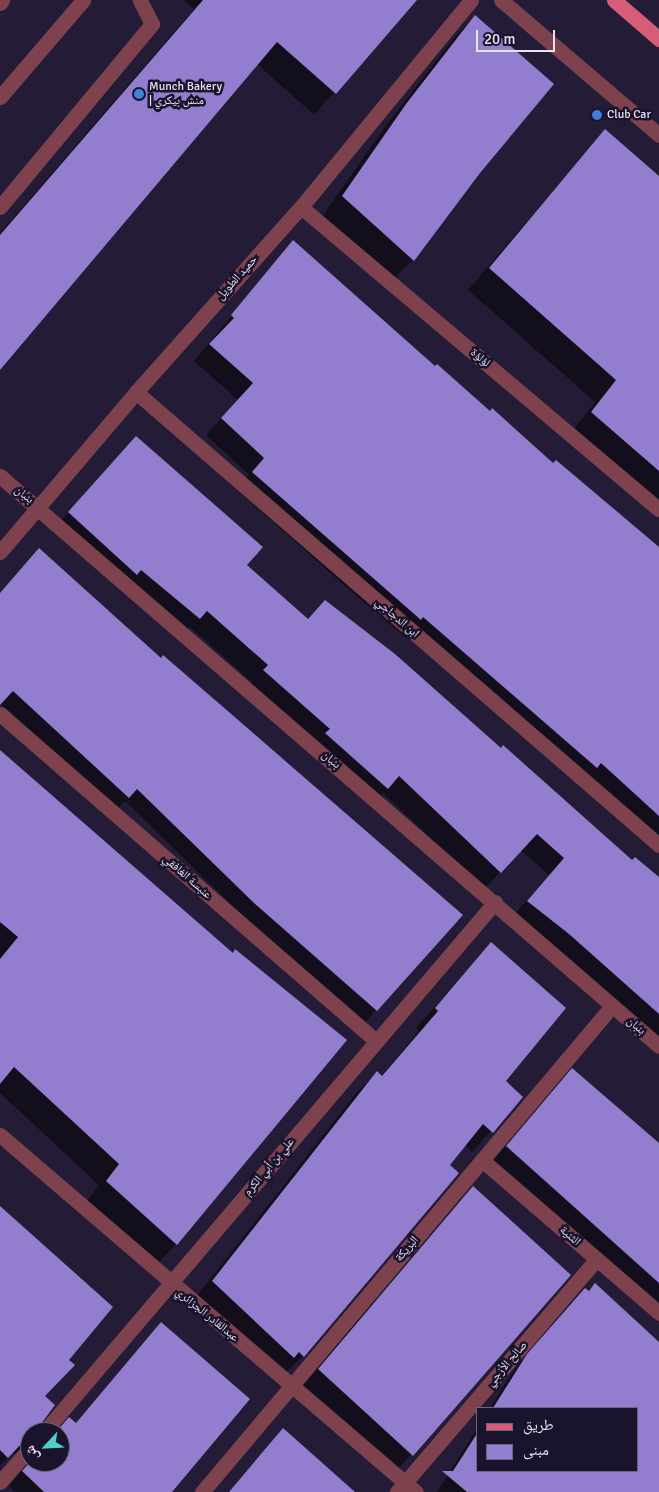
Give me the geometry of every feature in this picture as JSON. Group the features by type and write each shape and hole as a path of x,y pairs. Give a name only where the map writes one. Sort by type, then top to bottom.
{"main road":[{"path":"614,0 659,39"}],"street":[{"path":"0,97 83,0"},
{"path":"0,207 152,24 140,0"},
{"name":"حميد الطويل","path":"0,552 136,392 301,207 470,0"},
{"path":"501,0 659,135"},
{"name":"لؤلؤة","path":"301,207 659,509"},
{"name":"ابن الدجاجي","path":"136,392 659,845"},
{"name":"بنبان","path":"0,476 38,506 659,1046"},
{"name":"عنبسة الغافقي","path":"0,714 375,1040"},
{"name":"علي بن أبي الكرم","path":"53,1422 171,1285 375,1040 495,902"},
{"name":"البريكة","path":"202,1492 612,1006"},
{"name":"عبدالقادر الجزائري","path":"0,1135 171,1285 293,1385 406,1489"},
{"name":"الثنية","path":"482,1160 659,1313"},
{"name":"صالح الأزجي","path":"406,1489 597,1259"},
{"path":"0,1482 20,1459"},
{"path":"0,1486 6,1492"}],"building":[{"path":"203,0 417,0 336,94 277,42 0,370 0,235"},
{"path":"475,15 554,84 480,173 414,261 342,196 406,104"},
{"path":"605,129 659,176 659,471 591,412 616,380 489,268"},
{"path":"293,240 435,366 437,364 490,411 492,408 553,463 556,460 659,547 659,816 601,763 597,768 423,617 421,620 252,472 264,458 221,418 253,383 209,344 234,318 231,315"},
{"path":"136,436 263,547 247,565 308,619 325,600 395,654 501,748 503,745 632,860 635,857 659,877 659,1014 569,934 527,901 564,858 537,834 501,873 399,776 388,789 325,733 330,729 263,670 268,665 207,611 200,619 141,570 137,575 68,512"},
{"path":"39,548 161,658 163,655 463,915 377,1011 253,902 137,789 129,798 13,691 0,705 0,593"},
{"path":"0,750 233,953 235,949 347,1040 177,1245 106,1181 119,1164 14,1067 0,1084 0,959 18,937 0,922"},
{"path":"491,942 566,1008 506,1081 523,1097 493,1133 483,1124 450,1165 459,1173 304,1357 299,1352 294,1358 212,1281 377,1071 382,1076 438,1011 435,1008"},
{"path":"572,1068 659,1143 659,1283 506,1146"},
{"path":"473,1186 571,1275 413,1456 318,1369"},
{"path":"0,1206 113,1307 69,1360 75,1365 45,1396 55,1405 42,1422 20,1422 20,1445 8,1458 0,1450"},
{"path":"595,1283 659,1342 659,1492 467,1492 442,1471 453,1471 477,1434 477,1472 639,1472 639,1407 494,1407 527,1354 585,1288 589,1291"},
{"path":"161,1322 250,1399 172,1492 44,1492 23,1472 70,1472 70,1422 65,1422 69,1417 76,1423"},
{"path":"283,1428 355,1492 229,1492"}],"place":[{"name":"Munch Bakery | منش بيكري","path":"139,94"},
{"name":"Club Car","path":"597,115"}]}
